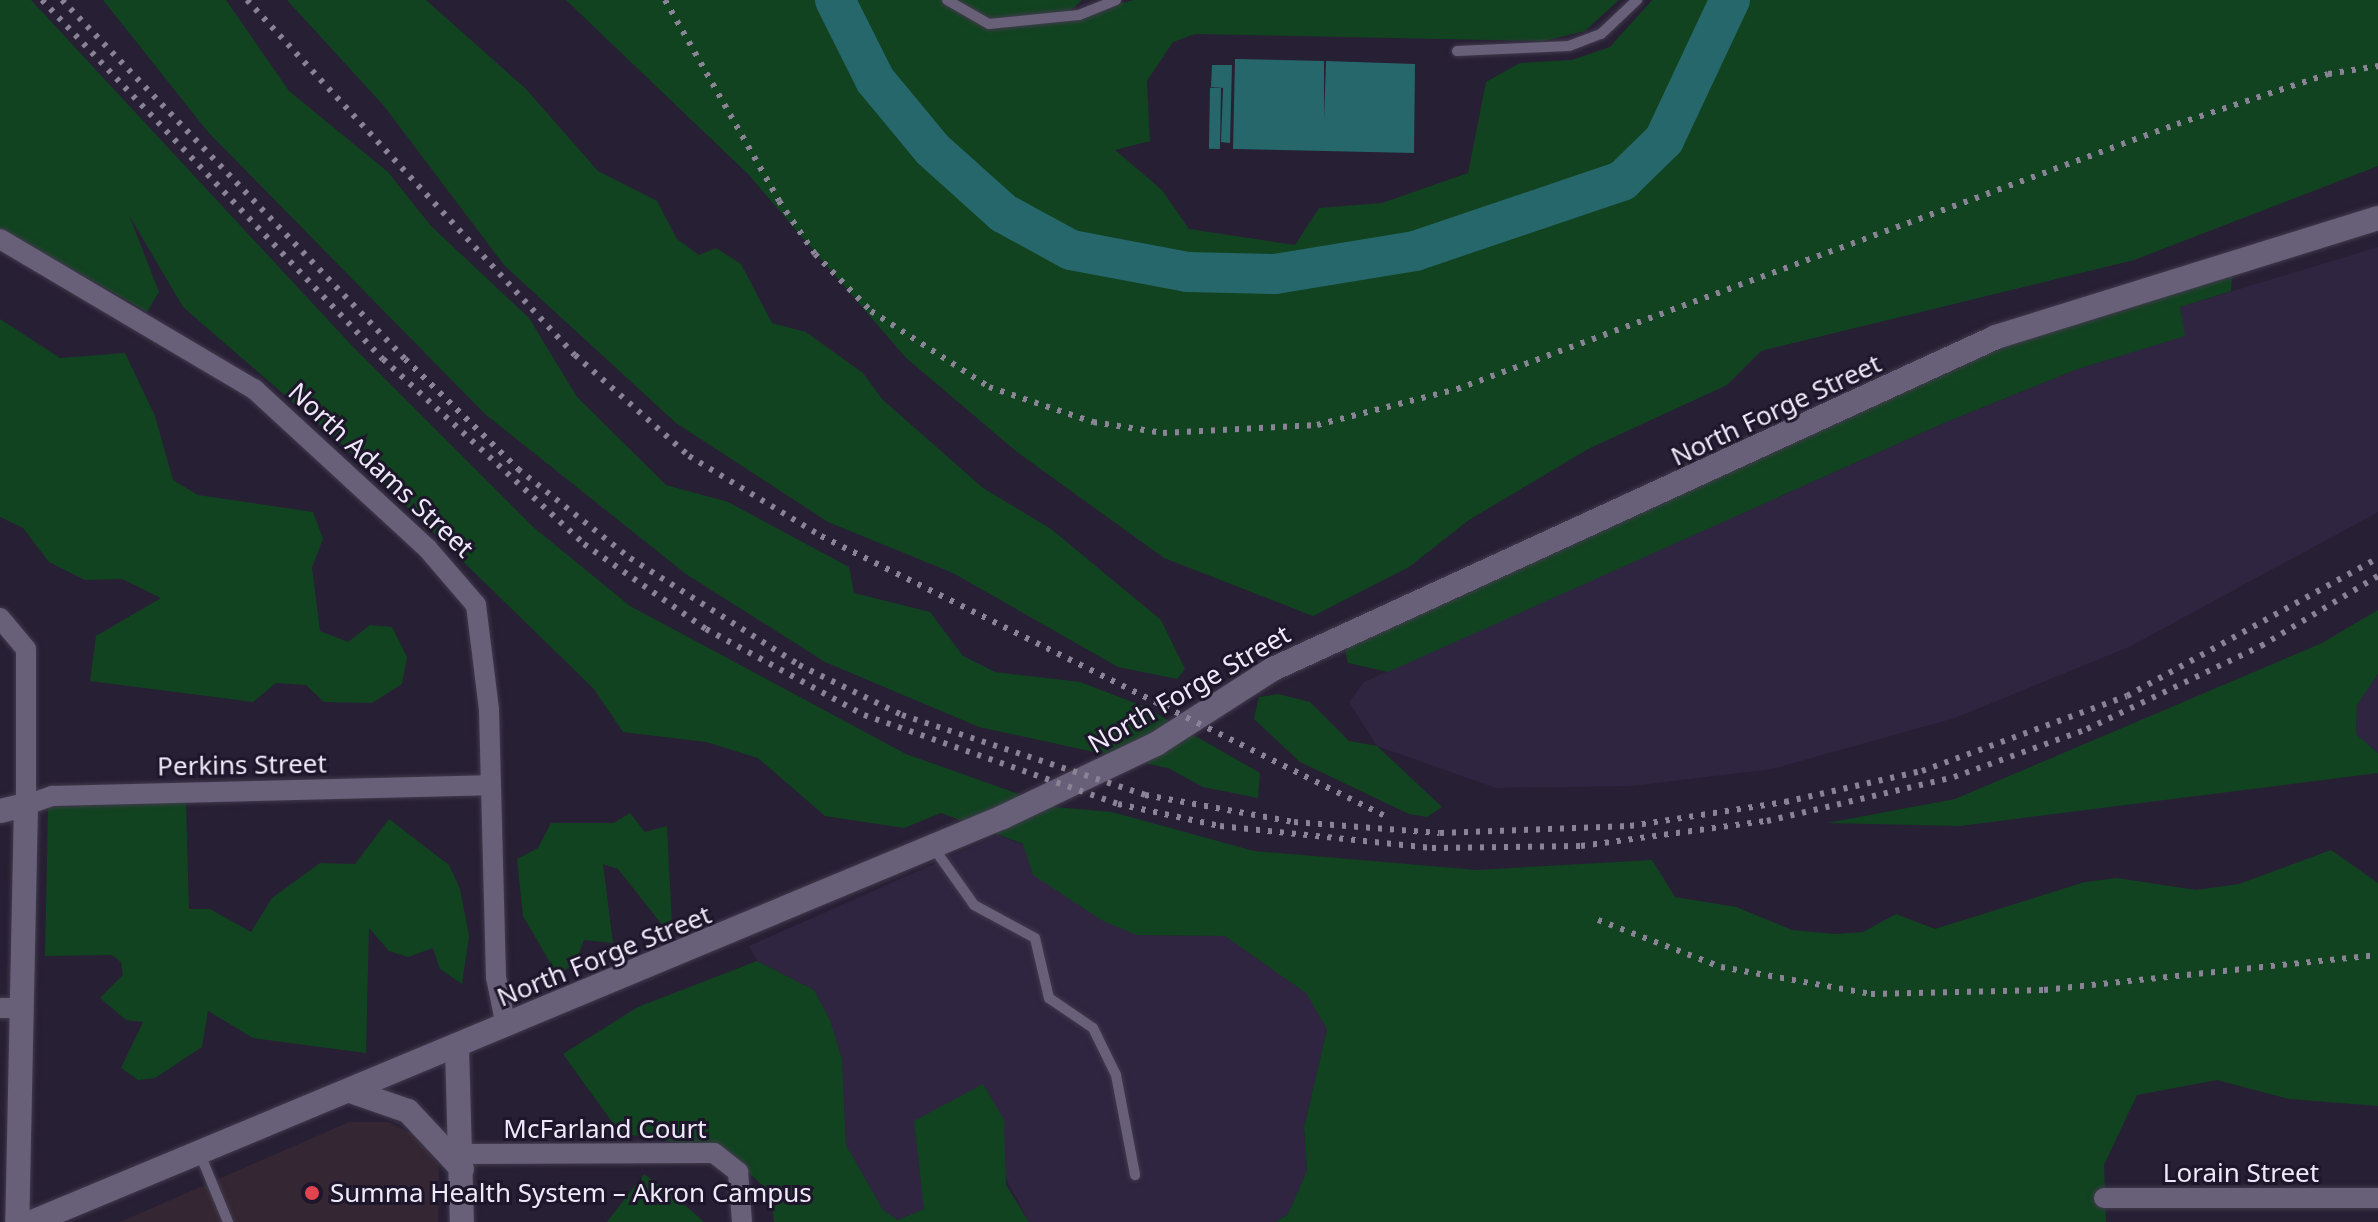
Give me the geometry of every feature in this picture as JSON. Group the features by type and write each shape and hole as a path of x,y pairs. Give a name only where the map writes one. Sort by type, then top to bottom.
{"street":[{"name":"North Forge Street","path":"32,1222 457,1048 933,847 1109,769 1273,669 1996,337 2378,218"},
{"name":"North Adams Street","path":"0,239 144,317 254,389 464,588 485,640 496,977 506,1026"},
{"path":"0,618 26,649 26,805 11,1008 17,1222"},
{"name":"Perkins Street","path":"0,811 52,796 488,785"},
{"path":"457,1048 462,1222"},
{"path":"350,1091 408,1111 462,1162"},
{"name":"McFarland Court","path":"462,1162 714,1153 738,1172 742,1222"},
{"name":"Lorain Street","path":"2104,1198 2378,1198"}],"lane":[{"path":"947,0 989,24 1079,15 1116,0"},
{"path":"1457,51 1569,46 1601,34 1637,0"},
{"path":"933,847 974,905 1035,938 1049,998 1093,1028 1116,1075 1135,1175"},
{"path":"200,1154 227,1220"}],"shaded area":[{"path":"0,0 31,0 354,348 532,526 630,606 906,754 1055,807 1112,812 1254,851 1477,870 1652,860 1675,897 1736,907 1792,930 1835,934 1863,932 1896,914 1935,929 2085,882 2117,878 2196,890 2239,884 2331,850 2378,883 2378,1106 2289,1099 2217,1080 2137,1095 2104,1165 2106,1222 1276,1222 1288,1214 1307,1171 1304,1128 1327,1029 1306,993 1225,936 1137,935 1103,921 1033,875 1023,844 941,813 904,828 825,816 758,758 706,742 623,732 594,689 357,458 183,307 129,215 159,292 147,312 0,228"},
{"path":"103,0 226,0 289,91 388,172 431,226 529,318 577,397 666,485 728,502 849,567 854,593 930,612 963,656 995,672 1080,682 1143,706 1260,773 1258,798 1203,787 1168,768 979,727 825,662 686,574 485,414 208,132"},
{"path":"287,0 426,0 526,89 598,171 657,201 677,239 699,255 716,248 741,264 772,323 806,332 863,373 882,399 983,488 1051,529 1161,620 1185,669 1177,679 1118,667 953,573 828,522 676,423 504,265 384,106"},
{"path":"566,0 1082,0 1064,17 1134,0 1619,0 1585,31 1544,41 1195,34 1173,42 1147,81 1150,141 1115,150 1162,190 1189,229 1295,245 1319,208 1382,203 1468,173 1486,82 1520,63 1572,60 1610,47 1652,0 2378,0 2378,166 2134,260 1761,351 1727,385 1588,449 1469,520 1409,567 1313,616 1164,558 1017,452 905,357 748,174"},
{"path":"1235,59 1324,61 1324,119 1326,61 1415,64 1414,153 1233,149"},
{"path":"1212,65 1232,65 1230,143 1221,142 1223,88 1211,87"},
{"path":"1210,88 1221,88 1220,149 1209,149"},
{"path":"2378,247 2378,512 2129,647 1955,718 1772,769 1632,786 1496,788 1377,746 1349,702 1364,682 1944,423 2075,370 2184,336 2180,307"},
{"path":"2232,276 2231,291 2180,307 2185,336 2075,370 1944,423 1388,672 1348,663 1345,651 1356,639 1926,378 2039,332"},
{"path":"0,319 60,358 125,353 155,416 173,480 198,495 313,512 323,539 312,567 320,631 348,642 370,625 392,627 407,657 402,684 372,703 324,702 306,685 276,683 253,702 90,681 96,636 161,598 122,579 85,580 49,562 23,528 0,517"},
{"path":"2378,610 2378,674 2357,705 2356,734 2378,753 2378,773 1960,826 1827,823 1955,799 2322,643"},
{"path":"2378,674 2378,753 2356,734 2357,705"},
{"path":"1278,694 1310,702 1349,741 1377,746 1442,807 1427,817 1409,814 1300,762 1254,719 1259,697"},
{"path":"186,802 189,909 210,909 251,932 272,898 320,863 355,864 389,819 449,865 460,889 469,936 462,984 440,969 433,948 408,957 389,951 369,928 366,1053 253,1038 208,1011 202,1047 155,1078 138,1080 121,1068 143,1022 126,1020 100,998 123,975 121,962 112,955 45,956 48,807"},
{"path":"630,813 645,832 667,826 672,924 663,926 618,869 603,864 613,943 584,940 576,961 558,976 523,916 517,859 538,848 551,823 614,823"},
{"path":"999,835 1023,845 1137,935 1225,936 1307,993 1327,1029 1304,1128 1307,1171 1288,1214 1276,1222 1029,1222 1004,1175 898,1220 883,1210 846,1145 842,1059 830,1020 814,990 757,961 749,946"},
{"path":"757,961 814,990 830,1020 842,1059 846,1145 883,1210 898,1220 924,1209 914,1121 983,1084 1004,1120 1006,1185 1029,1222 774,1222 771,1193 723,1150 620,1133 563,1054 638,1007"},
{"name":"Summa Health System – Akron Campus","path":"349,1122 388,1122 416,1136 439,1165 438,1222 120,1222"},
{"path":"644,1174 677,1198 704,1222 607,1222"}],"waterway":[{"path":"835,0 875,80 932,149 1003,213 1071,250 1187,272 1275,274 1415,251 1622,181 1664,140 1730,0"}],"railway":[{"path":"42,0 383,359 584,544 706,629 864,715 1118,804 1220,826 1432,848 1581,846 1767,821 1954,777 2087,729 2261,646 2378,576"},
{"path":"62,0 405,359 518,469 630,558 799,665 902,715 1145,795 1294,822 1440,833 1630,826 1785,802 1922,771 2127,696 2378,558"},
{"path":"247,0 575,355 689,456 821,536 1385,816"},
{"path":"665,0 779,201 815,254 871,311 989,387 1093,422 1163,433 1317,425 1457,389 2177,124 2328,74 2378,66"},
{"path":"1598,920 1721,967 1871,994 2044,990 2378,955"}],"place":[{"name":"Summa Health System – Akron Campus","path":"312,1193"}]}
